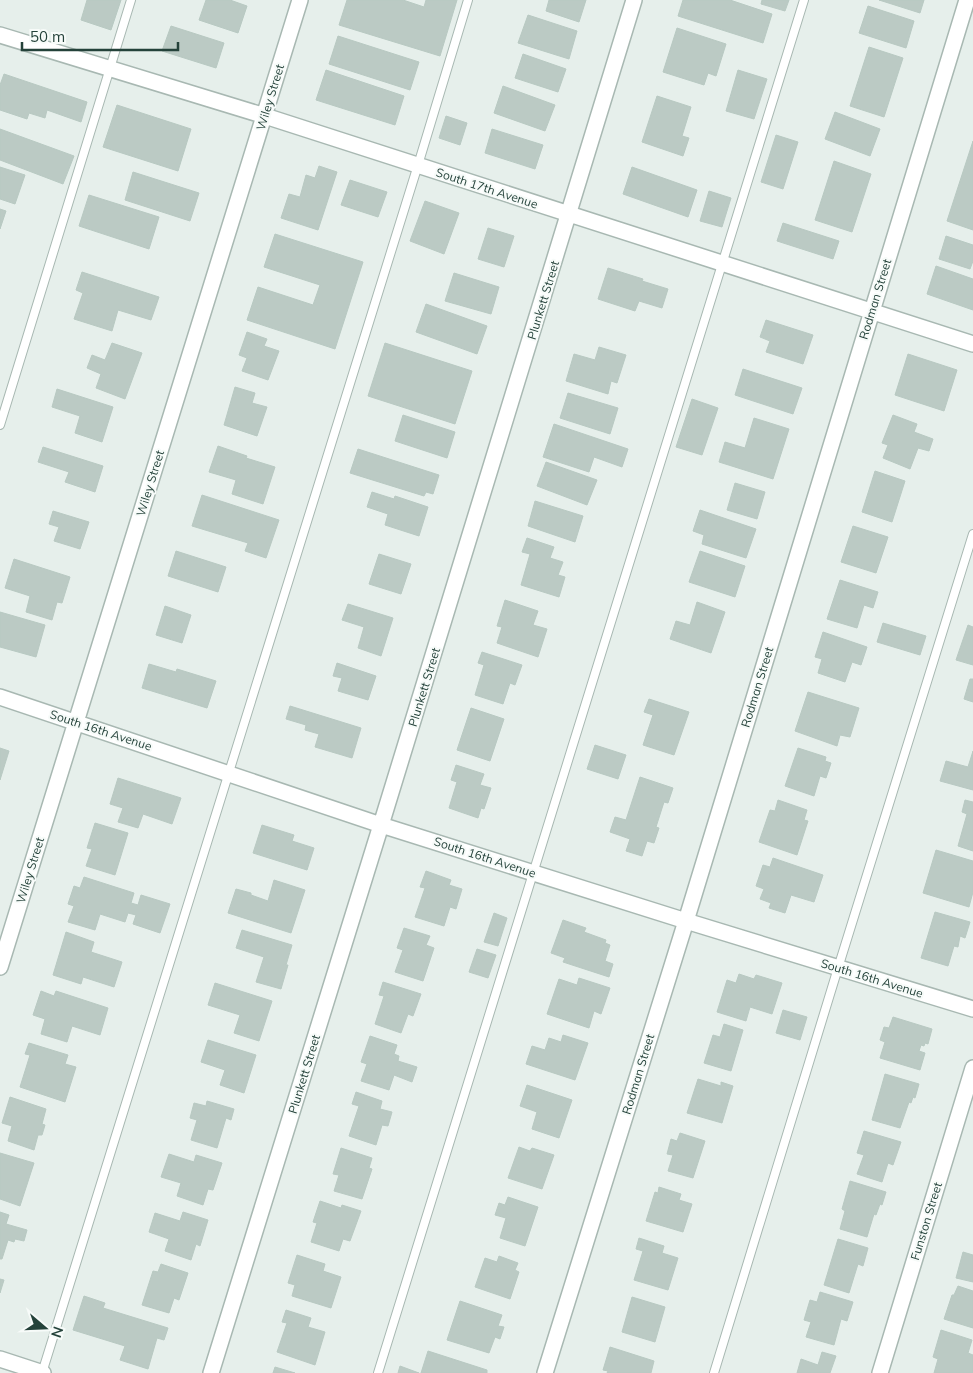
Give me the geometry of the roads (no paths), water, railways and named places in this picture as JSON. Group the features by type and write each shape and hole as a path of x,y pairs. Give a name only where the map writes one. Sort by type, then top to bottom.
{"street":[{"name":"Wiley Street","path":"0,967 300,0"},
{"name":"Plunkett Street","path":"211,1373 634,0"},
{"name":"Rodman Street","path":"545,1373 686,921 967,0"},
{"name":"South 17th Avenue","path":"0,35 265,116 973,344"},
{"name":"South 16th Avenue","path":"0,697 381,824 686,921 973,1009"},
{"name":"Funston Street","path":"880,1373 973,1068"},
{"path":"0,1359 43,1373"}],"lane":[{"path":"0,426 130,0"},
{"path":"43,1373 468,0"},
{"path":"378,1373 804,0"},
{"path":"714,1373 973,534"}]}
